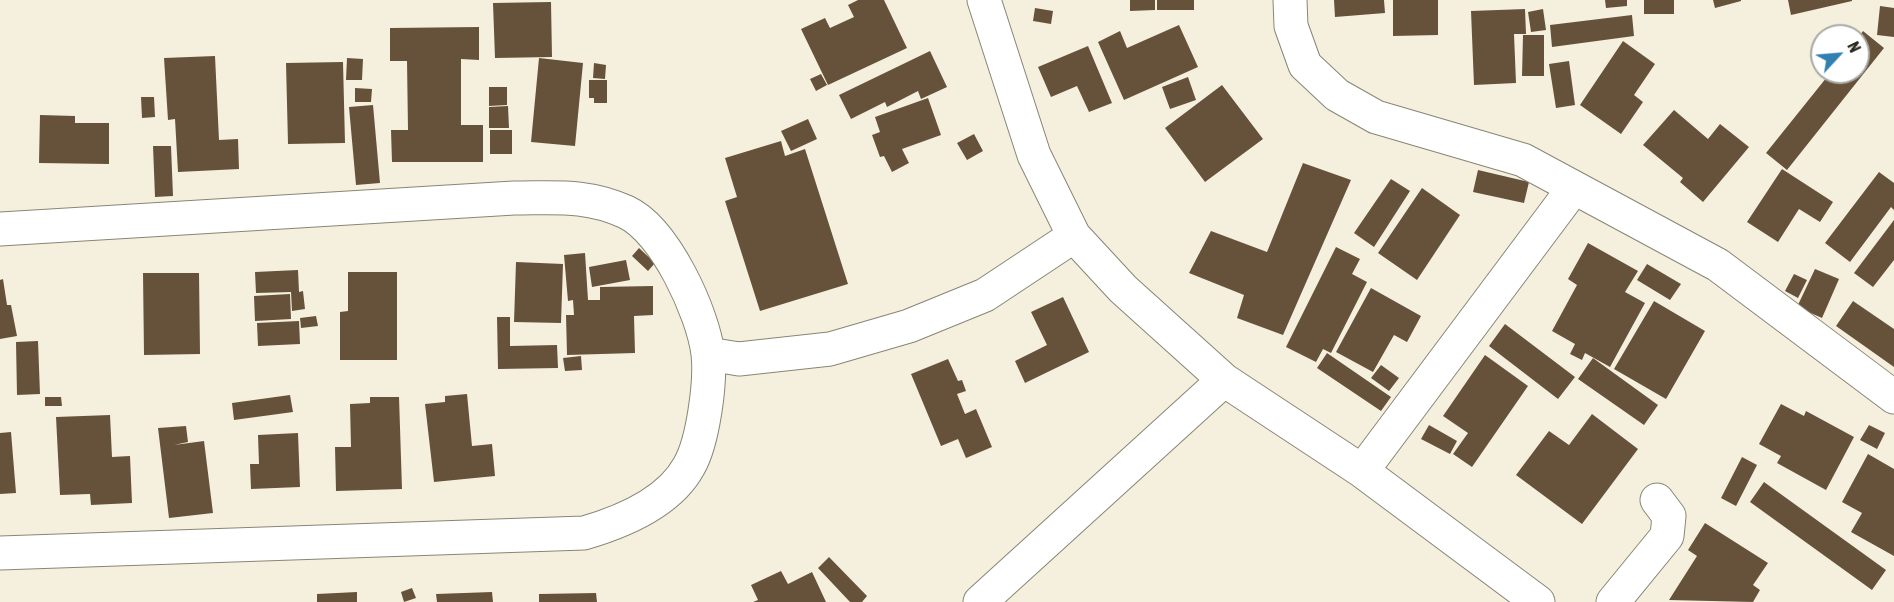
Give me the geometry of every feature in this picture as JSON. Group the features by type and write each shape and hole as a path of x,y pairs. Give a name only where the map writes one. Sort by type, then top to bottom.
{"street":[{"path":"984,0 1034,154 1074,236 1123,289 1224,380 1362,471 1538,602"},
{"path":"1290,0 1291,26 1305,65 1337,95 1376,117 1523,160 1573,189 1718,265 1894,397"},
{"path":"1362,471 1573,189"},
{"path":"0,229 502,198 586,198 628,212 664,245 690,295 708,354 705,416 690,465 674,487 650,504 619,523 584,533 0,553"},
{"path":"708,354 739,359 830,349 909,326 985,295 1074,236"},
{"path":"980,602 1224,380"},
{"path":"1612,602 1667,536 1669,516 1657,500"}],"building":[{"path":"858,0 884,0 907,48 828,85 801,29 825,18 830,28 854,17 848,5"},
{"path":"1130,0 1155,0 1155,10 1130,11"},
{"path":"1157,0 1194,0 1194,10 1157,10"},
{"path":"1334,0 1384,0 1385,13 1335,17"},
{"path":"1393,0 1438,0 1438,35 1393,36"},
{"path":"1605,0 1627,0 1627,6 1606,8"},
{"path":"1644,0 1674,0 1674,14 1644,14"},
{"path":"1713,0 1741,0 1741,1 1715,8"},
{"path":"1788,0 1852,0 1852,1 1791,15"},
{"path":"551,2 552,57 495,58 493,3"},
{"path":"1880,6 1894,8 1894,37 1877,35"},
{"path":"1035,8 1053,11 1051,24 1033,21"},
{"path":"1525,9 1526,34 1514,34 1516,83 1474,85 1471,11"},
{"path":"1543,9 1546,30 1531,32 1528,12"},
{"path":"1632,15 1634,36 1552,47 1550,25"},
{"path":"1179,25 1198,67 1124,100 1098,42 1120,31 1127,48"},
{"path":"479,27 479,60 461,59 461,125 483,125 483,162 392,162 391,130 408,130 407,61 390,61 390,28"},
{"path":"1523,35 1544,35 1544,76 1522,76"},
{"path":"1870,37 1884,48 1870,66"},
{"path":"1623,41 1655,64 1634,95 1643,102 1621,134 1580,105"},
{"path":"1088,46 1112,103 1089,112 1077,86 1051,97 1038,67"},
{"path":"930,51 947,87 921,99 918,91 887,107 885,102 851,119 839,95"},
{"path":"215,56 219,140 238,139 239,169 178,172 175,119 168,120 164,58"},
{"path":"347,58 363,59 362,80 346,80"},
{"path":"539,58 583,63 575,146 531,142"},
{"path":"1569,61 1575,105 1556,108 1549,64"},
{"path":"343,62 345,143 288,144 286,63"},
{"path":"594,63 606,65 605,79 593,78"},
{"path":"821,74 827,85 816,91 810,79"},
{"path":"1188,77 1196,100 1170,109 1162,87"},
{"path":"589,80 607,80 607,103 594,103 594,98 589,98"},
{"path":"1821,84 1855,84 1787,170 1766,153"},
{"path":"1222,85 1263,139 1205,182 1165,128"},
{"path":"489,87 507,87 507,105 489,106"},
{"path":"355,88 372,89 371,102 355,102"},
{"path":"141,97 154,97 155,117 142,118"},
{"path":"928,98 941,135 902,149 909,163 892,172 884,156 880,157 872,135 880,132 875,117"},
{"path":"373,105 380,183 356,185 349,107"},
{"path":"508,106 509,128 489,128 489,107"},
{"path":"1674,110 1708,139 1720,124 1749,147 1703,202 1680,182 1683,178 1643,145"},
{"path":"40,115 75,116 75,123 109,123 109,164 39,163"},
{"path":"808,119 817,139 791,151 781,131"},
{"path":"490,130 512,130 512,154 490,154"},
{"path":"974,134 983,151 967,160 957,143"},
{"path":"781,141 785,156 805,149 848,284 760,311 725,201 737,197 725,158"},
{"path":"153,146 171,146 173,196 155,197"},
{"path":"1303,163 1351,180 1283,335 1237,318 1244,295 1189,273 1211,231 1267,252"},
{"path":"1782,169 1833,202 1820,222 1799,209 1778,242 1747,222"},
{"path":"1478,170 1529,182 1524,203 1473,192"},
{"path":"1879,172 1894,183 1894,210 1891,207 1850,262 1825,243"},
{"path":"1391,179 1410,191 1374,247 1354,233"},
{"path":"1422,188 1460,215 1417,280 1378,253"},
{"path":"1894,220 1894,260 1873,287 1854,273"},
{"path":"1588,243 1638,271 1625,292 1645,303 1610,367 1585,353 1582,360 1570,354 1575,344 1552,331 1577,285 1568,279"},
{"path":"1336,247 1360,259 1352,274 1367,282 1331,353 1323,349 1316,362 1286,347"},
{"path":"639,248 655,263 648,271 632,256"},
{"path":"585,253 588,300 600,300 600,287 653,286 653,315 634,316 635,353 567,355 566,315 574,315 573,300 568,301 564,255"},
{"path":"626,260 630,280 592,287 589,267"},
{"path":"516,262 563,264 561,323 514,322"},
{"path":"1647,264 1681,284 1670,300 1637,280"},
{"path":"1815,269 1839,279 1822,318 1797,307"},
{"path":"298,270 299,292 303,291 305,309 292,311 291,292 256,293 255,272"},
{"path":"348,272 397,272 397,360 340,360 340,312 348,311"},
{"path":"143,273 199,273 200,354 144,355"},
{"path":"1794,274 1807,280 1798,298 1785,291"},
{"path":"3,279 7,305 11,305 17,336 0,339 0,280"},
{"path":"1371,288 1421,316 1407,342 1394,335 1373,372 1336,352"},
{"path":"290,294 291,319 255,321 254,296"},
{"path":"1063,297 1089,352 1025,383 1015,361 1047,345 1031,312"},
{"path":"1654,301 1705,331 1666,399 1614,369"},
{"path":"1853,301 1894,329 1894,367 1836,326"},
{"path":"316,316 318,326 301,328 300,318"},
{"path":"497,317 510,317 510,346 557,345 558,368 498,369"},
{"path":"299,321 300,344 258,346 257,323"},
{"path":"1505,324 1575,377 1558,399 1489,346"},
{"path":"38,341 40,394 17,395 16,342"},
{"path":"1327,353 1391,397 1381,411 1317,368"},
{"path":"1485,355 1528,386 1472,467 1453,454 1468,433 1443,416"},
{"path":"581,356 582,370 565,371 563,358"},
{"path":"1593,358 1658,405 1644,425 1578,379"},
{"path":"948,359 958,381 962,380 966,391 957,394 965,414 976,409 992,447 966,458 958,439 941,446 911,374"},
{"path":"1381,365 1399,378 1389,391 1371,378"},
{"path":"467,394 472,446 492,444 495,476 434,482 425,404 445,402 445,396"},
{"path":"290,395 293,412 234,420 232,403"},
{"path":"45,397 61,397 62,406 45,406"},
{"path":"370,397 399,397 402,489 336,491 335,447 351,447 350,404 370,403"},
{"path":"1781,404 1804,416 1806,411 1854,437 1826,490 1777,463 1781,456 1759,444"},
{"path":"1592,414 1638,449 1582,524 1516,475 1549,431 1569,445"},
{"path":"110,415 112,457 130,456 132,503 91,505 90,494 60,495 56,417"},
{"path":"1429,425 1457,441 1450,454 1421,439"},
{"path":"1869,425 1885,433 1877,449 1860,440"},
{"path":"186,426 188,442 174,445 204,441 213,513 169,518 158,428"},
{"path":"11,432 16,493 0,494 0,433"},
{"path":"298,433 300,487 251,489 250,464 259,464 258,435"},
{"path":"1868,454 1894,469 1894,556 1851,532 1862,513 1842,502"},
{"path":"1742,457 1757,465 1736,506 1721,498"},
{"path":"1764,482 1886,570 1872,590 1750,502"},
{"path":"1705,523 1768,563 1753,585 1760,590 1753,602 1669,600 1697,556 1688,550"},
{"path":"829,557 867,596 862,602 850,602 818,568"},
{"path":"781,571 788,584 812,572 826,602 753,602 758,600 751,585"},
{"path":"412,588 416,598 404,602 401,592"},
{"path":"357,592 357,602 317,602 317,594"},
{"path":"492,592 493,602 437,602 436,594"},
{"path":"596,593 597,602 539,602 539,594"}]}
